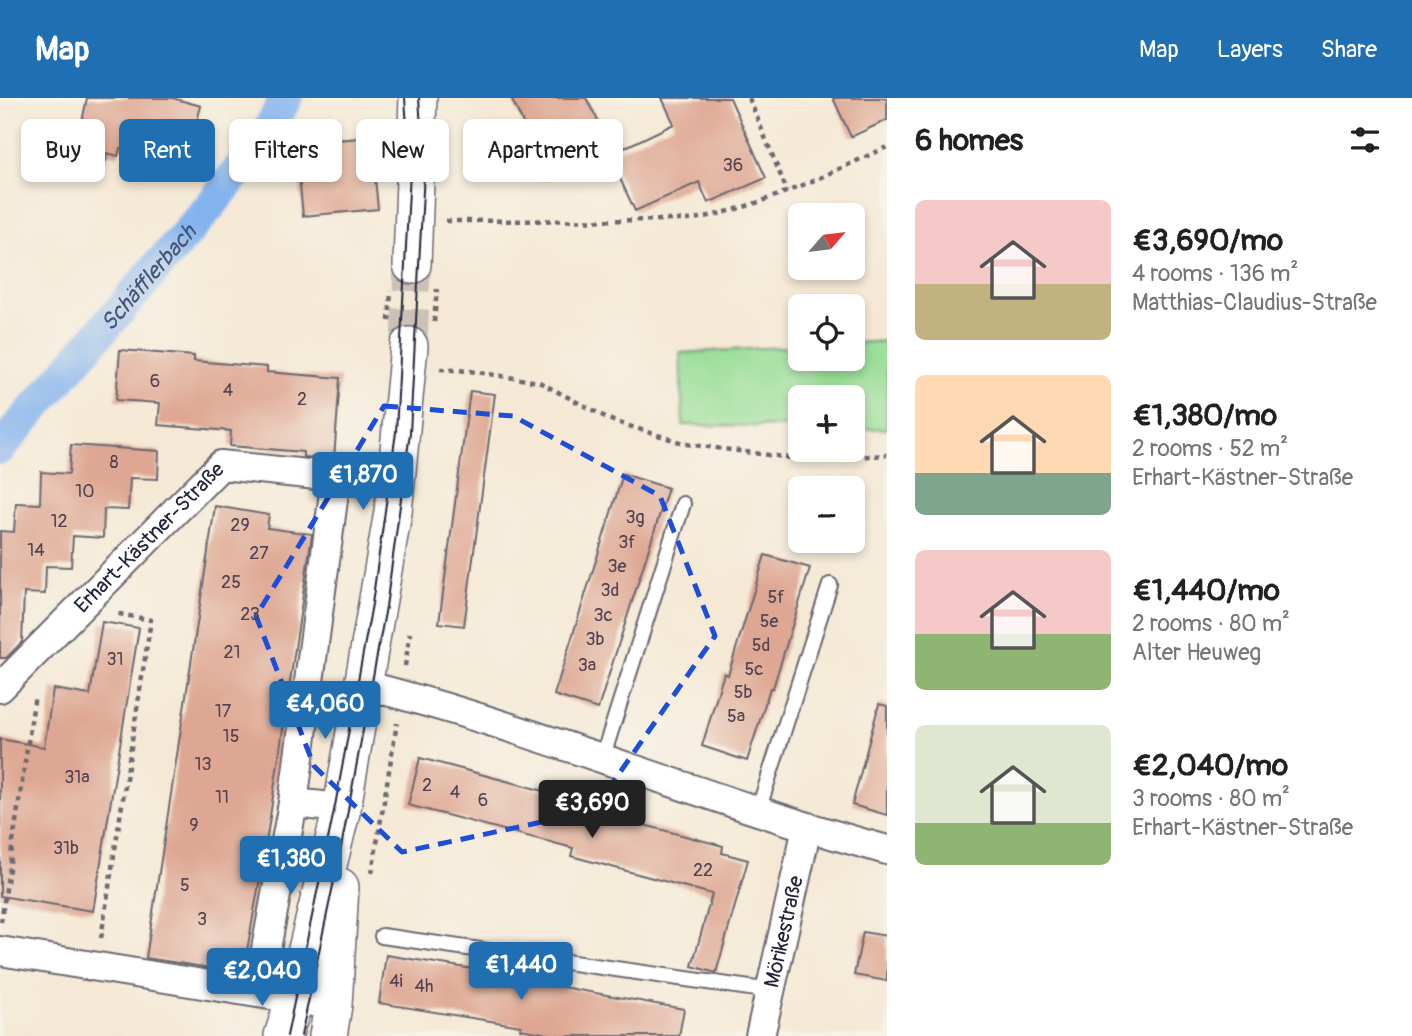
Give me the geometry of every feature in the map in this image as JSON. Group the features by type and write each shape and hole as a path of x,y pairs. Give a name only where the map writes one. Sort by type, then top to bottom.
{"street":[{"path":"407,98 411,119"},
{"path":"418,98 418,119"},
{"path":"412,265 415,182"},
{"path":"283,1036 342,808 393,512 409,346"},
{"name":"Erhart-Kästner-Straße","path":"0,688 221,465 336,477 293,803 264,960"},
{"path":"364,685 466,712 807,828 887,850"},
{"path":"293,803 342,808"},
{"path":"330,1021 342,808"},
{"name":"Mörikestraße","path":"760,1036 807,828"},
{"path":"0,951 295,998 330,1021"}],"lane":[{"path":"602,759 682,504"},
{"path":"758,811 830,585"},
{"path":"382,936 771,991"}],"path":[{"path":"749,98 787,191"},
{"path":"441,221 687,219 716,216 787,191 887,148"},
{"path":"436,369 470,371 539,382 612,421 686,444 806,460 887,455"},
{"path":"80,606 150,620 97,967"},
{"path":"0,926 43,643"},
{"path":"383,807 401,694"}],"highlighted area":[{"path":"384,406 513,416 660,496 715,636 593,811 402,852 314,766 256,616"}],"green space":[{"path":"887,341 887,429 865,428 865,385 788,385 788,427 683,425 680,353 788,347 788,371 865,371 865,342"}],"building":[{"path":"87,98 172,98 201,106 197,119 119,119 118,156 107,153 106,161 105,119 83,119"},
{"path":"511,98 586,98 597,119 521,119"},
{"path":"662,98 730,98 766,178 708,203 699,182 635,211 622,182 623,148 674,124"},
{"path":"833,98 887,98 887,120 851,137"},
{"path":"356,138 356,182 375,182 378,209 303,216 300,182 342,182 342,140"},
{"path":"120,350 194,356 194,361 267,367 267,372 340,378 334,459 303,457 303,452 230,446 231,431 158,425 160,403 116,400"},
{"path":"470,391 495,394 464,626 439,623"},
{"path":"71,445 159,451 158,479 130,478 128,510 104,509 103,538 73,536 71,567 46,566 45,594 24,593 22,642 6,658 0,658 0,531 14,532 16,503 40,504 41,472 69,474"},
{"path":"623,474 668,488 598,709 554,695"},
{"path":"215,506 269,515 267,528 312,534 265,850 243,973 146,958"},
{"path":"765,555 810,568 747,761 702,746 724,673 728,675"},
{"path":"102,622 139,628 93,911 0,896 0,739 44,747 53,689 90,695"},
{"path":"879,704 887,706 887,815 852,805"},
{"path":"420,758 585,802 584,809 723,846 722,853 748,860 716,973 692,966 712,894 571,856 573,848 408,805"},
{"path":"863,932 887,936 887,981 854,975"},
{"path":"386,955 529,978 529,981 684,1009 679,1036 559,1036 520,1029 521,1026 379,1003"}],"waterway":[{"name":"Schäfflerbach","path":"0,448 210,206 265,137 286,98"}],"tunnel":[{"path":"409,346 412,265"}],"tram line":[{"path":"287,1036 335,806 372,604 396,432 410,172 405,98"},
{"path":"301,1036 341,848 386,607 410,433 424,172 419,98"}]}
